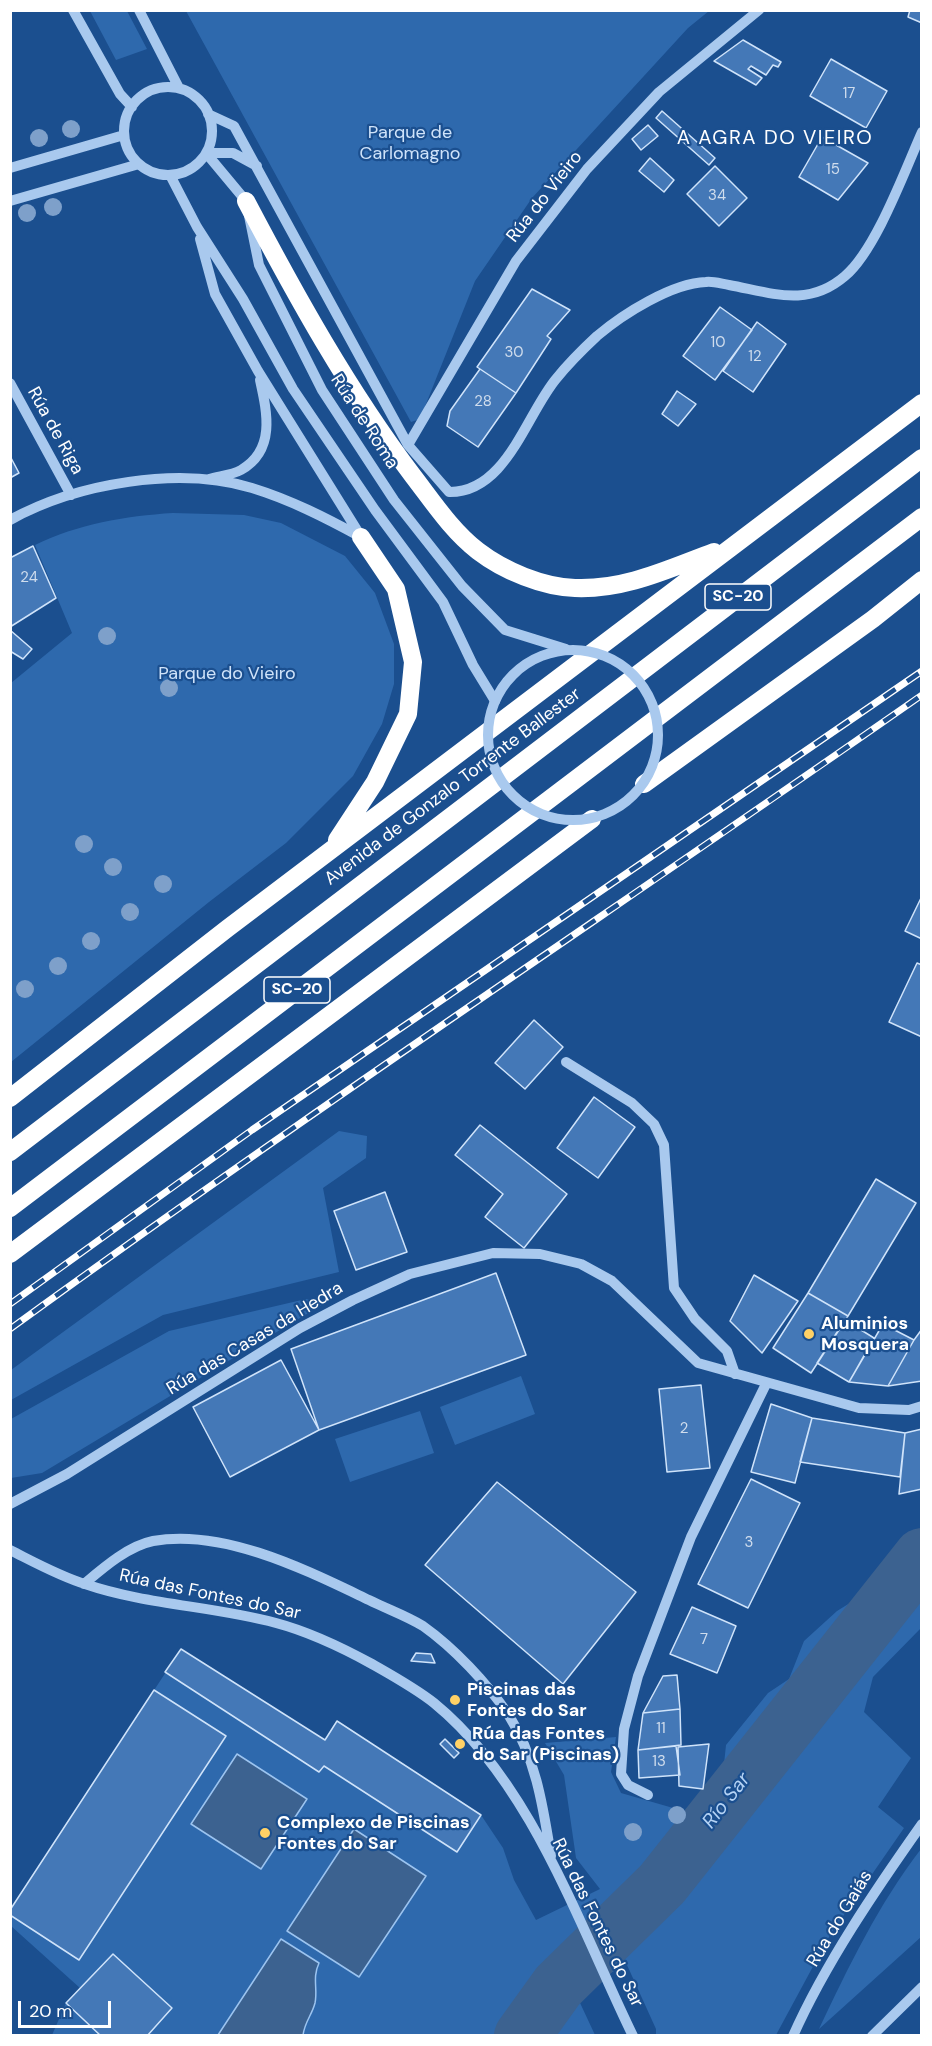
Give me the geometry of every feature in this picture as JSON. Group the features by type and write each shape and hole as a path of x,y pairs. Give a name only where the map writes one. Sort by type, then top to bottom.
{"highway":[{"path":"246,201 332,358 374,424 452,528 479,552 532,580 584,588 618,587 730,547"},
{"path":"10,1098 921,402"},
{"name":"Avenida de Gonzalo Torrente Ballester","path":"10,1152 921,458"},
{"name":"SC-20","path":"10,1208 921,517"},
{"path":"330,852 375,782 408,714 413,662 396,589 361,537"},
{"path":"644,784 873,619 921,580"},
{"path":"10,1254 317,1027 592,819"}],"street":[{"path":"73,10 120,94 132,107"},
{"name":"Rúa de Roma","path":"139,10 179,88 201,102 208,114 234,126 408,445 449,492 464,492 487,478 511,454 555,379 598,336 650,301 676,289 706,282 796,297 824,291 847,274 870,242 888,209 921,132"},
{"name":"Rúa do Vieiro","path":"408,445 516,261 587,169 659,92 759,10"},
{"path":"179,88 153,89 132,107 124,124 124,135 126,146 139,164 148,170 170,175 184,172 206,153 211,133 208,114"},
{"path":"10,168 124,135"},
{"path":"206,153 233,153 257,166"},
{"name":"Rúa de Roma","path":"206,153 246,201 259,265 321,390 394,500 462,586 505,630 566,650"},
{"path":"10,201 139,164"},
{"path":"170,175 197,227 243,299 292,389 375,510 443,602 473,665 495,701"},
{"path":"197,227 215,294 258,371 361,537"},
{"path":"206,480 240,471 263,449 267,412 258,371"},
{"name":"Rúa de Riga","path":"10,383 71,495"},
{"path":"10,520 27,510 71,495 139,482 206,480 251,488 310,509 361,537"},
{"path":"566,650 594,652 619,662 640,680 654,704 659,731 656,759 644,784 621,806 592,819 564,821 538,814 516,800 499,779 489,754 488,727 495,701 507,681 523,665 544,655 566,650"},
{"path":"566,1062 632,1103 654,1124 664,1145 674,1288 695,1319 727,1351 735,1374"},
{"name":"Rúa das Casas da Hedra","path":"10,1504 67,1474 300,1328 352,1300 410,1274 493,1253 540,1254 582,1264 612,1281 698,1363 766,1384 859,1408 909,1410 921,1406"},
{"path":"648,1795 627,1785 621,1774 624,1729 638,1676 691,1537 766,1384"},
{"path":"84,1584 130,1551 153,1541 201,1540 253,1550 335,1584 423,1626 479,1676 507,1713 525,1743 538,1781 553,1866"},
{"name":"Rúa das Fontes do Sar","path":"10,1550 84,1584 141,1598 241,1615 304,1631 345,1649 409,1686 455,1723 502,1777 553,1866 631,2031"},
{"name":"Rúa do Gaiás","path":"793,2036 818,1986 892,1865 921,1824"},
{"path":"872,2036 921,1987"}],"green space":[{"path":"90,11 127,11 147,49 116,60"},
{"name":"Parque de Carlomagno","path":"186,11 709,11 688,28 532,198 475,281 420,419 411,422"},
{"name":"Parque do Vieiro","path":"173,513 244,515 281,523 345,556 375,593 394,644 394,684 382,724 353,776 286,843 209,902 11,1062 11,683 72,633 35,545 102,522"},
{"path":"339,1131 367,1136 366,1158 323,1188 339,1272 163,1315 11,1400 11,1370"},
{"path":"306,1299 325,1303 42,1473 11,1478 11,1419 169,1331"},
{"path":"521,1376 535,1414 455,1445 440,1407"},
{"path":"420,1411 434,1453 350,1482 335,1439"},
{"path":"921,1537 921,1628 873,1677 864,1712 911,1758 878,1807 904,1828 830,1935 776,2035 656,2035 656,2029 627,1965 574,1990 595,2035 52,2035 66,2003 80,1988 11,1926 11,1909 181,1649 324,1740 337,1721 481,1815 503,1848 514,1880 536,1920 600,1889 576,1858 564,1775 545,1743 616,1737 611,1772 621,1793 701,1816 717,1797 722,1783 726,1745 768,1693 789,1679 804,1641 837,1611 866,1593 879,1570"},
{"path":"921,1849 921,1937 819,2029 878,1914"}],"shaded area":[{"path":"237,1754 307,1799 261,1869 191,1824"},
{"path":"354,1829 426,1876 359,1977 287,1931"},
{"path":"281,1939 319,1963 316,1974 315,2003 303,2035 218,2035"}],"building":[{"path":"910,10 922,10 922,23 908,17"},
{"path":"743,40 781,62 778,67 773,65 766,75 751,66 748,69 762,78 756,85 714,61"},
{"path":"831,59 887,91 866,128 810,96"},
{"path":"662,111 715,158 709,165 656,118"},
{"path":"648,125 658,136 641,150 632,139"},
{"path":"822,137 868,163 838,200 799,177"},
{"path":"650,158 674,180 664,192 639,171"},
{"path":"715,166 747,198 719,226 687,194"},
{"path":"532,289 570,310 547,336 551,339 516,393 477,367"},
{"path":"720,307 752,330 715,380 683,356"},
{"path":"757,322 786,344 753,392 723,371"},
{"path":"480,369 516,393 478,447 447,426 450,411"},
{"path":"677,391 696,404 678,426 662,414"},
{"path":"10,456 19,473 10,478"},
{"path":"33,546 56,598 10,627 10,558"},
{"path":"10,630 32,649 23,659 10,651"},
{"path":"922,896 922,939 905,931"},
{"path":"917,963 922,965 922,1037 889,1022"},
{"path":"534,1020 563,1047 525,1089 495,1063"},
{"path":"594,1097 635,1127 598,1178 557,1148"},
{"path":"480,1125 567,1194 524,1248 485,1217 503,1194 455,1155"},
{"path":"876,1179 916,1203 848,1316 808,1293"},
{"path":"385,1192 407,1252 356,1270 334,1211"},
{"path":"496,1273 526,1355 319,1430 291,1349"},
{"path":"754,1275 798,1301 762,1353 730,1321"},
{"name":"Aluminios Mosquera","path":"808,1293 848,1316 811,1373 773,1348"},
{"path":"845,1320 874,1338 849,1382 817,1363"},
{"path":"883,1324 914,1340 888,1386 849,1382"},
{"path":"922,1329 922,1381 888,1386 914,1340"},
{"path":"281,1360 319,1430 230,1477 193,1407"},
{"path":"701,1385 710,1468 667,1472 659,1389"},
{"path":"771,1404 812,1418 795,1483 751,1472"},
{"path":"812,1418 905,1433 900,1477 800,1462"},
{"path":"922,1429 922,1489 899,1494 905,1433"},
{"path":"751,1479 800,1503 748,1608 698,1584"},
{"path":"497,1482 636,1592 563,1684 425,1565"},
{"path":"692,1607 736,1626 717,1673 670,1654"},
{"path":"181,1649 325,1740 337,1721 481,1815 457,1852 324,1766 319,1772 165,1672"},
{"path":"416,1653 431,1654 435,1663 411,1661"},
{"path":"677,1675 680,1709 643,1713 663,1676"},
{"path":"154,1690 226,1736 79,1960 10,1915 10,1910"},
{"path":"680,1709 681,1745 638,1750 643,1713"},
{"path":"445,1739 459,1753 454,1758 440,1744"},
{"path":"709,1744 703,1789 679,1786 678,1747"},
{"path":"676,1746 680,1775 639,1778 638,1750"},
{"path":"113,1954 172,2008 147,2036 101,2036 66,2003"}],"waterway":[{"name":"Río Sar","path":"522,2036 558,1986 662,1884 922,1556"}],"railway":[{"path":"10,1304 252,1130 922,671"},
{"path":"10,1329 350,1088 922,695"}],"place":[{"name":"Aluminios Mosquera","path":"809,1334"},
{"name":"Piscinas das Fontes do Sar","path":"455,1700"},
{"name":"Rúa das Fontes do Sar (Piscinas)","path":"460,1744"},
{"name":"Complexo de Piscinas Fontes do Sar","path":"265,1833"}],"district":[{"name":"A AGRA DO VIEIRO","path":"775,139"}]}
